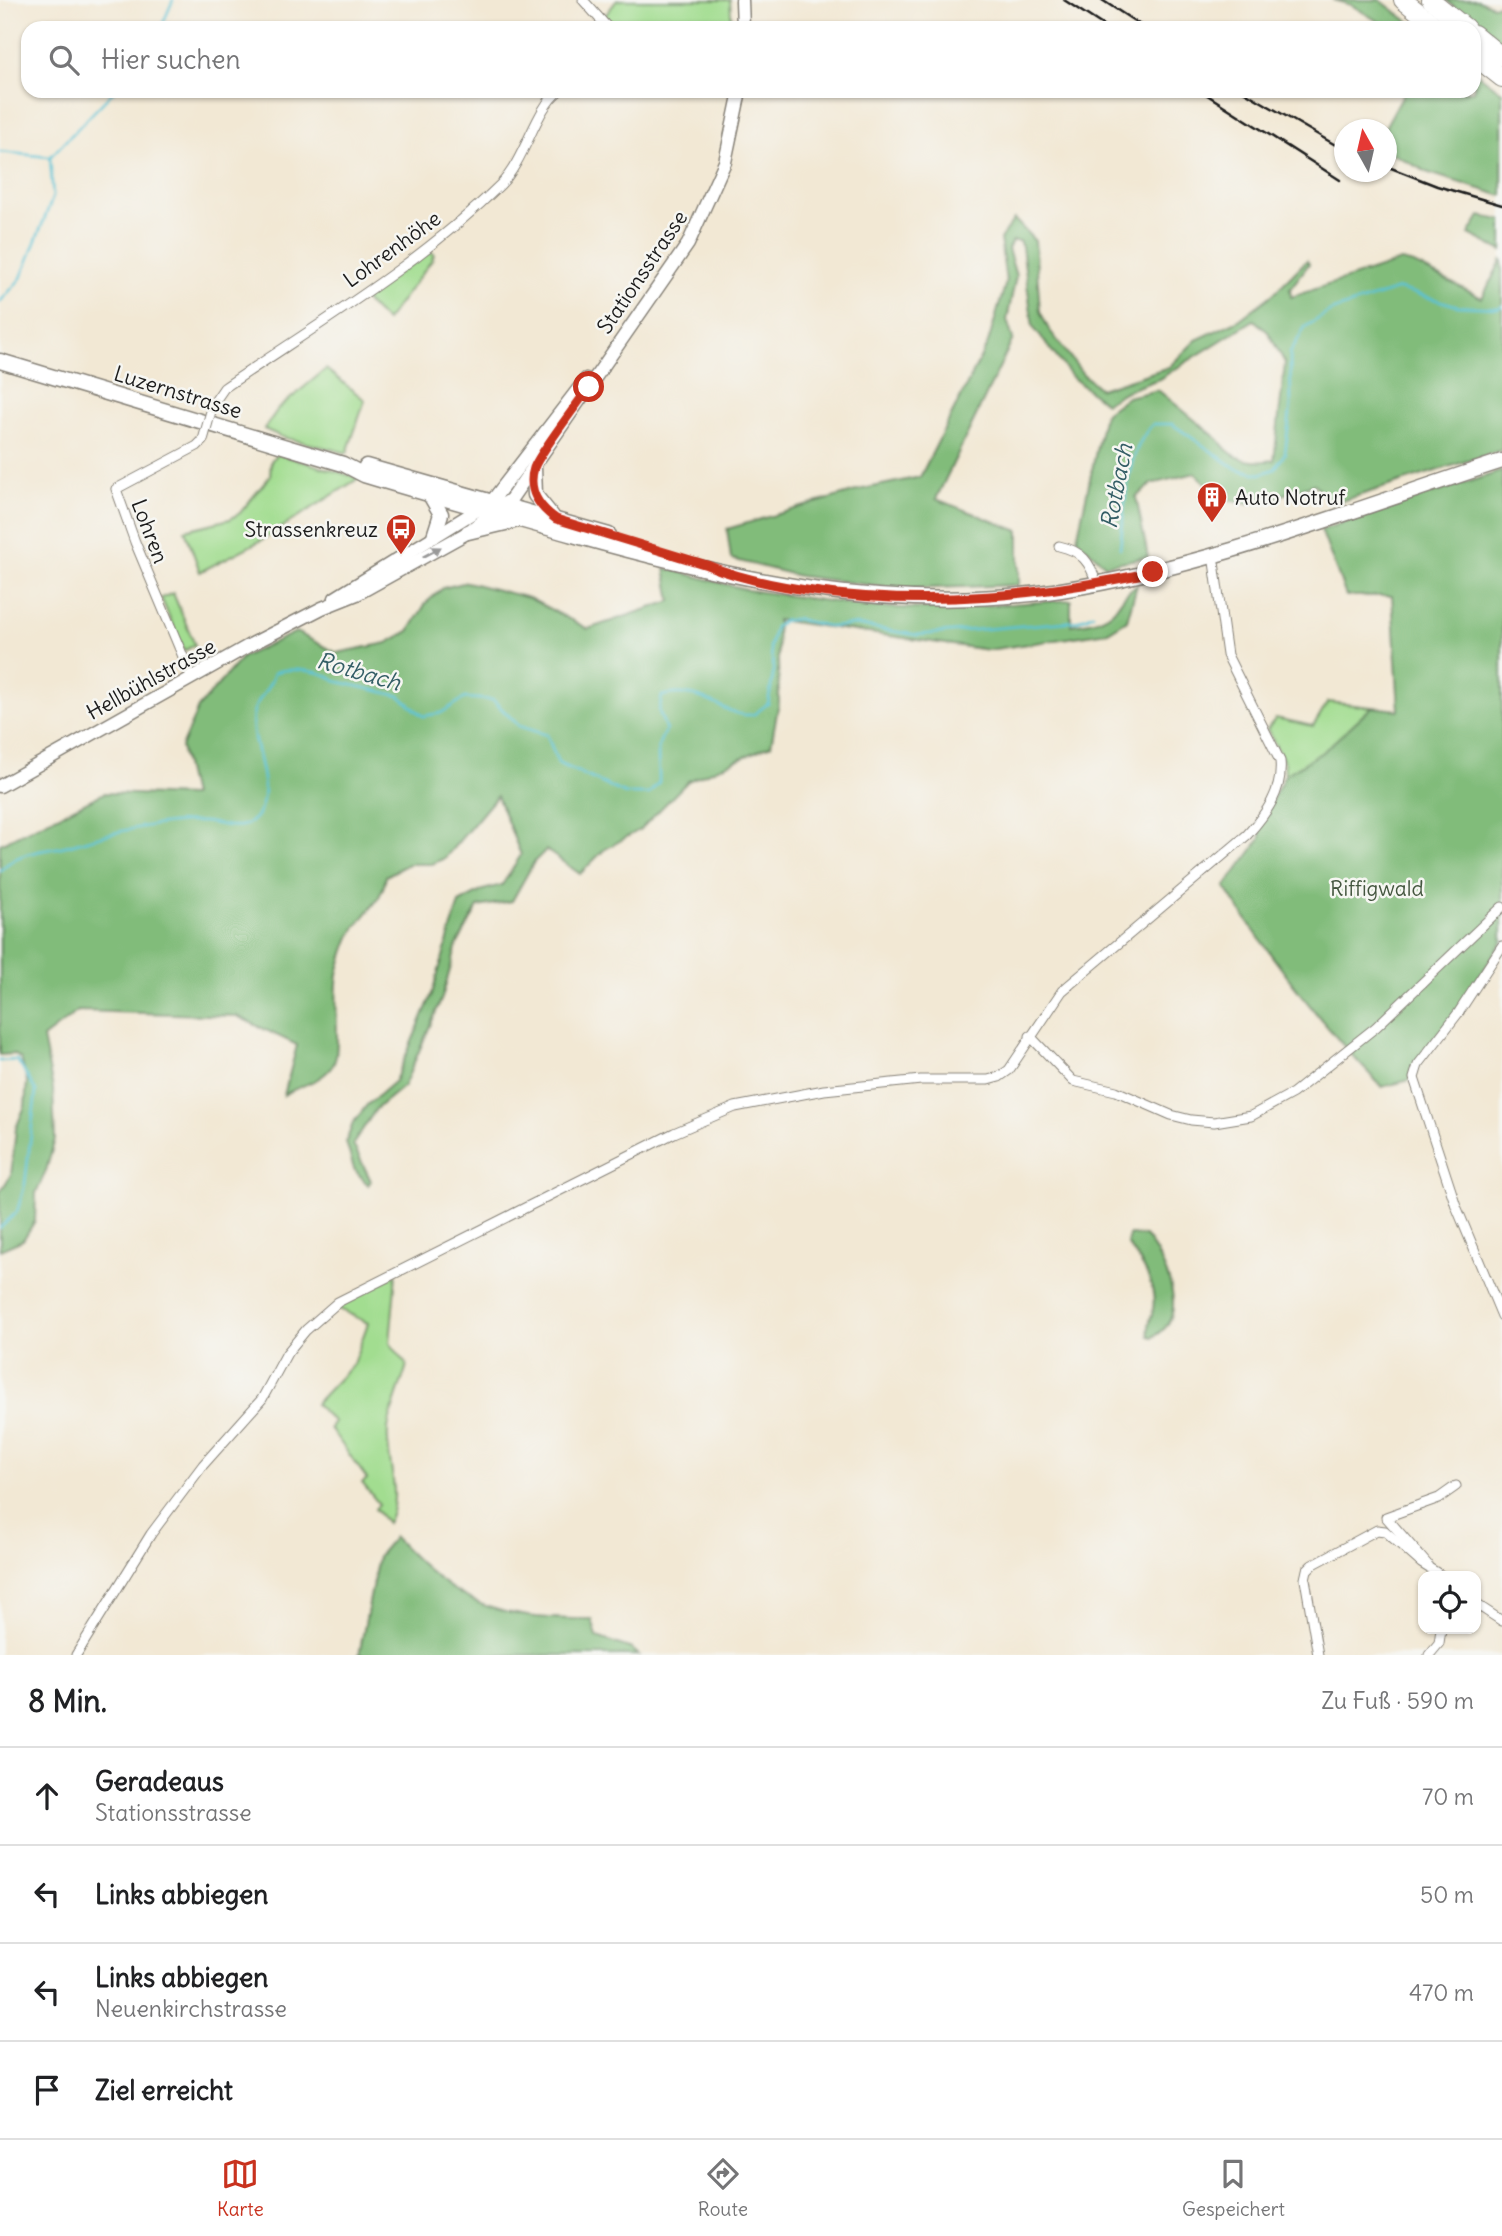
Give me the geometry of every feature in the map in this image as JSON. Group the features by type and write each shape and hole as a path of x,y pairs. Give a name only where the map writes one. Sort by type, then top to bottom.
{"highway":[{"path":"1403,0 1429,21"},
{"path":"1431,0 1457,21"},
{"path":"1481,40 1502,57"},
{"path":"1481,62 1502,78"}],"main road":[{"path":"742,0 743,21"},
{"name":"Stationsstrasse","path":"493,507 534,467 610,353 659,289 704,215 725,162 739,98"},
{"name":"Stationsstrasse","path":"493,507 591,373 610,353"},
{"name":"Luzernstrasse","path":"0,361 343,464"},
{"path":"343,464 376,468 493,507 521,521 702,570 812,591 912,599 1015,596 1097,584 1213,555 1502,461"},
{"path":"343,464 364,475 430,495 556,519 707,565 730,575"},
{"path":"534,467 535,495 542,508 556,519"},
{"path":"430,495 441,514 434,536"},
{"name":"Hellbühlstrasse","path":"0,786 192,678 322,608 357,594 468,532 493,507"},
{"name":"Hellbühlstrasse","path":"322,608 348,587 434,536 493,507"},
{"path":"468,532 521,521"}],"street":[{"path":"583,0 602,21"},
{"name":"Lohrenhöhe","path":"203,440 213,404 224,388 435,244 503,183 522,155 551,98"},
{"name":"Lohren","path":"192,678 135,542 116,489 197,446 203,440"},
{"path":"1059,546 1073,549 1087,559 1097,584"},
{"path":"76,1655 151,1534 202,1465 262,1399 287,1353 306,1330 338,1302 674,1133 735,1107 824,1090 921,1080 988,1080 1009,1070 1062,991 1247,835 1269,808 1278,788 1282,777 1280,761 1227,654 1213,555"},
{"path":"1030,1036 1073,1081 1116,1091 1171,1115 1191,1120 1222,1121 1251,1116 1293,1093 1376,1027 1502,907"},
{"path":"1502,946 1459,1012 1418,1065 1414,1079 1456,1206 1502,1316"},
{"path":"1436,1571 1386,1517 1440,1498 1456,1486"},
{"path":"1318,1655 1305,1580 1307,1570 1312,1565 1377,1530 1385,1531 1421,1563 1427,1564"},
{"path":"1481,1607 1502,1620"},
{"path":"1429,1655 1439,1643 1440,1634"}],"green space":[{"path":"617,0 730,0 732,21 608,21 604,17"},
{"path":"1333,0 1380,0 1408,21 1377,21 1351,5"},
{"path":"1446,0 1478,0 1493,6 1502,3 1502,48 1481,30 1481,21 1470,21"},
{"path":"1481,76 1502,92 1502,196 1429,173 1397,156 1397,119 1390,119 1401,98 1481,98"},
{"path":"1480,216 1502,220 1502,251 1469,234"},
{"path":"1014,219 1035,241 1040,311 1048,328 1083,374 1100,389 1169,367 1196,340 1239,320 1273,294 1307,260 1309,264 1290,289 1291,297 1401,261 1414,264 1482,298 1502,259 1502,450 1332,504 1314,484 1251,503 1226,498 1195,473 1152,484 1136,497 1148,557 1105,565 1077,539 1104,414 1127,397 1158,390 1236,457 1258,462 1274,460 1285,363 1268,332 1254,320 1159,379 1126,391 1105,403 1073,378 1033,327 1022,247 1019,241 1012,241 1008,249 1016,276 1007,320 1013,339 936,499 1019,531 1019,585 902,589 799,576 731,559 727,529 863,489 920,477 988,343 1006,282 1000,239"},
{"path":"429,251 434,254 432,260 386,321 362,298"},
{"path":"326,369 365,400 347,453 282,437 264,429 278,409"},
{"path":"277,454 359,478 262,540 200,572 185,530 230,519 240,513 270,476 271,461"},
{"name":"Riffigwald","path":"1502,471 1502,942 1461,1005 1411,1069 1410,1080 1382,1087 1298,991 1225,887 1261,838 1259,824 1285,775 1324,751 1372,707 1399,710 1392,596 1346,596 1321,530"},
{"path":"665,568 748,590 872,607 931,609 1071,600 1071,625 1105,617 1137,585 1127,620 1108,632 988,650 777,620 779,702 771,745 688,781 641,829 604,850 580,874 546,850 534,862 512,901 478,907 457,945 442,998 404,1086 376,1109 353,1144 371,1181 368,1185 354,1169 346,1142 353,1123 367,1105 395,1081 431,997 459,903 483,890 502,885 521,855 497,796 445,858 432,864 408,864 386,876 382,892 354,930 345,949 337,980 336,1058 328,1071 317,1080 284,1095 297,1045 237,1016 78,1011 43,1038 53,1089 55,1139 46,1171 36,1193 35,1221 23,1240 0,1250 0,1192 11,1175 16,1128 25,1106 27,1081 21,1059 14,1054 0,1055 0,844 104,793 192,796 181,747 198,708 242,657 296,632 337,653 387,643 409,631 426,603 443,588 467,582 529,598 588,629 671,601"},
{"path":"173,593 195,645 184,651 161,598"},
{"path":"1328,702 1372,707 1324,751 1285,775 1284,762 1267,729 1276,718 1313,726"},
{"path":"1129,1235 1145,1236 1160,1259 1171,1288 1171,1316 1165,1328 1153,1337 1149,1336 1149,1326 1153,1292 1142,1266 1127,1244"},
{"path":"396,1274 390,1343 407,1365 388,1429 394,1501 387,1523 375,1509 379,1504 362,1483 367,1479 330,1428 334,1422 315,1404 353,1364 368,1323 335,1307"},
{"path":"394,1537 440,1580 482,1605 530,1616 592,1619 597,1637 632,1649 639,1655 359,1655 378,1556"}],"waterway":[{"path":"164,21 173,0"},
{"path":"0,302 21,278 53,197 50,157 107,98"},
{"path":"0,152 49,157"},
{"name":"Rotbach","path":"1120,548 1131,466 1143,436 1153,424 1172,424 1237,469 1260,474 1275,469 1285,453 1291,405 1290,353 1305,327 1331,311 1399,289 1458,306 1502,306"},
{"name":"Rotbach","path":"0,871 7,864 34,852 138,828 188,822 227,826 251,822 263,802 264,790 254,739 253,715 256,704 269,686 274,673 280,671 315,672 335,681 400,696 423,716 441,713 465,698 493,700 519,726 547,735 558,763 626,794 649,794 659,782 658,750 666,730 659,711 662,696 691,695 735,713 756,713 768,704 774,670 770,647 775,627 783,621 796,619 832,627 854,625 917,635 1077,621 1093,614"},
{"name":"Rotbach","path":"0,1061 17,1060 36,1091 25,1184 17,1212 0,1228"}],"railway":[{"path":"1064,0 1096,21"},
{"path":"1102,0 1134,21"},
{"path":"1212,98 1334,176"},
{"path":"1255,98 1334,144"},
{"path":"1397,170 1437,186 1502,205"}],"place":[{"name":"Auto Notruf","path":"1212,524"},
{"name":"Strassenkreuz","path":"401,556"}],"route":[{"path":"589,387 534,467 535,495 542,508 556,519 707,565 730,575 849,596 912,599 1002,597 1060,590 1153,572"}]}
